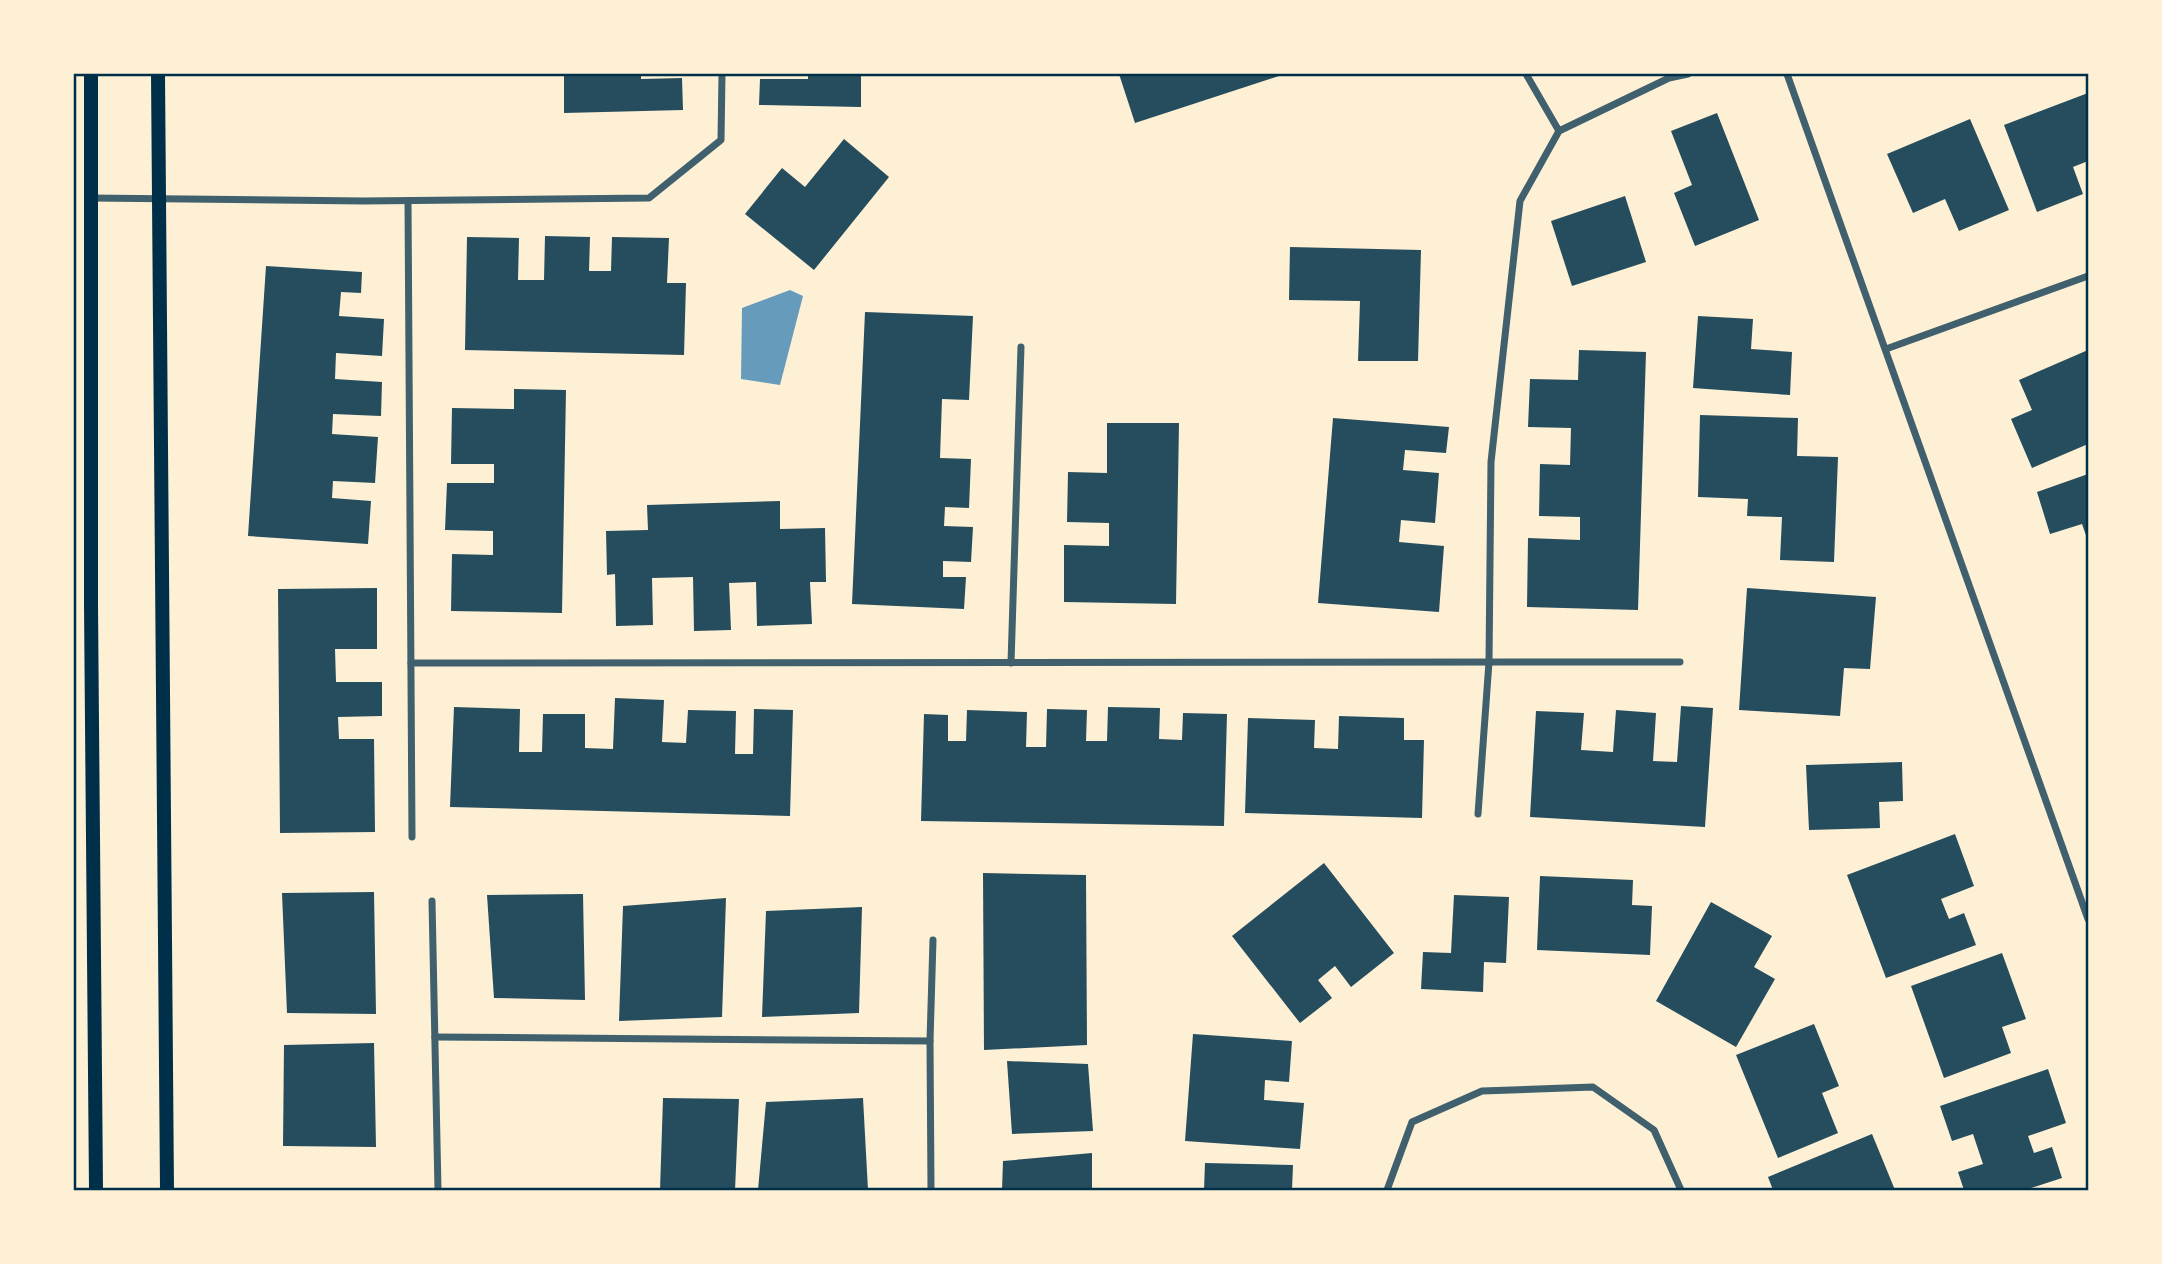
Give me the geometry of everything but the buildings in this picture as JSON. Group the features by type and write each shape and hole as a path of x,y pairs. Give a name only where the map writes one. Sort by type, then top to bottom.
{"main road":[{"path":"91,74 96,1191"},
{"path":"158,74 167,1191"}],"street":[{"path":"91,198 408,201 649,198 721,141 722,74"},
{"path":"1526,74 1559,131"},
{"path":"1478,814 1489,662 1492,462 1520,201 1559,131 1669,78 1688,74"},
{"path":"1787,74 2088,919"},
{"path":"408,201 412,837"},
{"path":"1886,349 2088,276"},
{"path":"1012,663 1021,347"},
{"path":"411,663 1680,662"},
{"path":"432,901 438,1191"},
{"path":"931,1191 930,1041 933,940"},
{"path":"435,1037 930,1041"},
{"path":"1387,1191 1412,1122 1482,1091 1593,1087 1654,1130 1681,1191"}],"water":[{"path":"790,290 803,296 780,385 741,379 742,308"}]}
